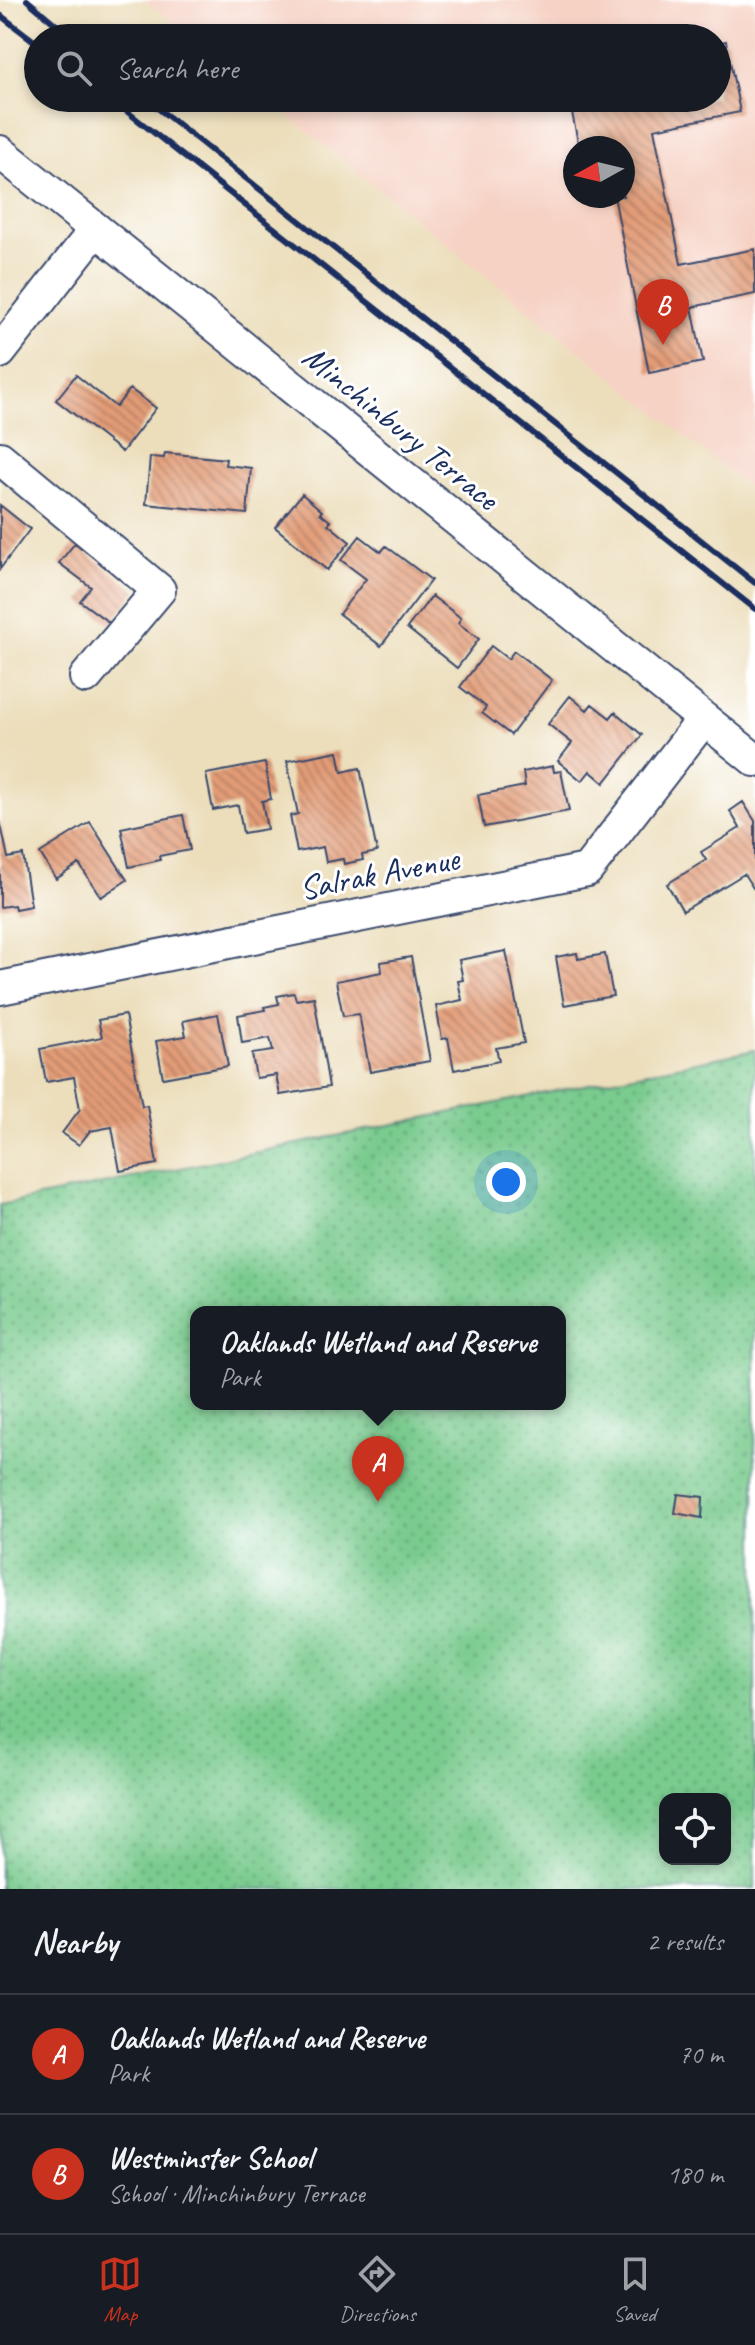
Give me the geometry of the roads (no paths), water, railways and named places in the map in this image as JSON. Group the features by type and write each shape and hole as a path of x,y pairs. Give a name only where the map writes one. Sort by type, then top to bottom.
{"street":[{"name":"Minchinbury Terrace","path":"0,152 755,760"},
{"path":"0,352 96,229"},
{"path":"0,458 159,590 86,677"},
{"name":"Salrak Avenue","path":"0,988 587,870 703,720"}],"railway":[{"path":"27,0 55,24"},
{"path":"0,15 24,33"},
{"path":"128,112 755,609"},
{"path":"163,112 755,583"}],"place":[{"name":"Westminster School","path":"663,345"},
{"name":"Oaklands Wetland and Reserve","path":"378,1502"}]}
